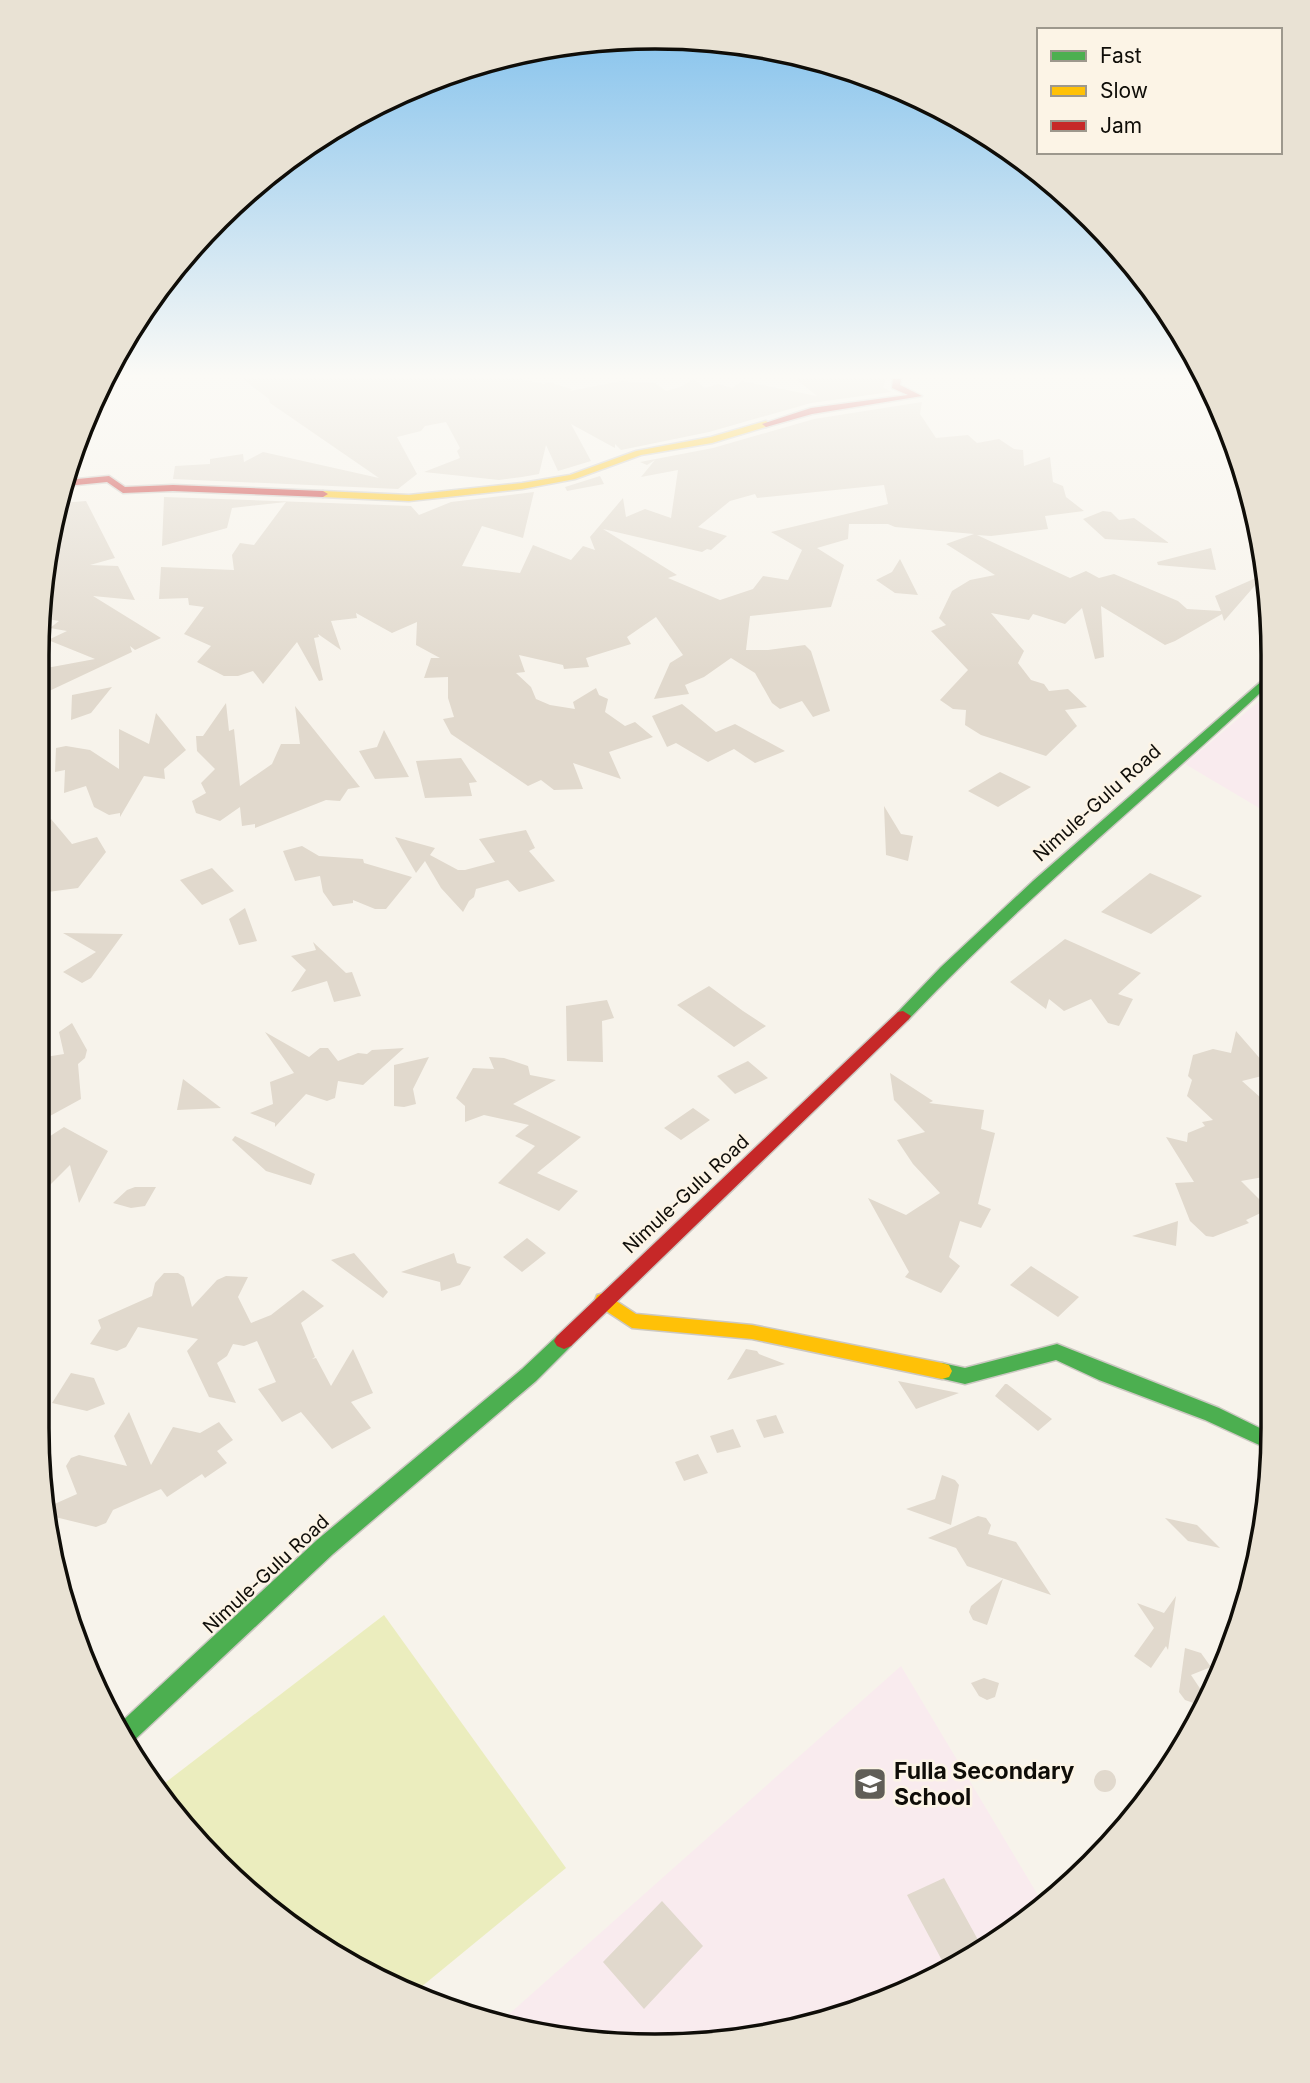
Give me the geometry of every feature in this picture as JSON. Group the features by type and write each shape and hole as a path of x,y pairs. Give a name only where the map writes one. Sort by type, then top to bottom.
{"street":[{"path":"75,482 108,479 123,490 173,488 409,498 496,489 574,476"},
{"name":"Nimule-Gulu Road","path":"130,1731 324,1547 529,1375 604,1300 888,1033 941,975 1013,905 1261,685"},
{"path":"604,1300 632,1321 752,1332 965,1376 1057,1352 1106,1374 1212,1414 1261,1438"}],"shaded area":[{"path":"1261,699 1261,809 1185,764"},
{"name":"Fulla Secondary School","path":"901,1666 1039,1897 992,1932 923,1972 850,2002 773,2022 695,2033 615,2033 576,2029 508,2015"}],"green space":[{"path":"384,1615 566,1868 421,1987 352,1953 286,1909 226,1857 164,1783"}],"building":[{"path":"173,476 379,478 376,476 414,476 398,489 173,479"},
{"path":"463,476 524,476 499,480"},
{"path":"599,476 604,484 567,491 565,487"},
{"path":"677,476 1052,476 1053,482 1063,486 1066,497 1084,511 1045,516 1048,529 991,536 977,535 1070,578 1086,571 1099,578 1114,574 1178,601 1187,609 1221,611 1215,596 1256,578 1257,583 1224,621 1222,614 1165,645 1101,606 1104,657 1095,659 1082,608 1065,624 1033,614 1029,620 991,613 1024,651 1018,663 1031,680 1044,684 1049,691 1068,689 1087,707 1065,710 1077,726 1046,756 981,735 965,725 966,710 953,709 940,700 968,670 931,631 946,625 939,618 952,591 970,580 995,575 946,544 974,534 895,527 888,524 849,524 848,539 817,548 844,565 831,607 750,616 746,650 805,645 811,651 830,711 813,717 802,701 780,709 772,703 755,673 731,658 704,677 685,685 689,694 654,699 670,663 683,655 656,617 627,637 631,644 586,658 589,667 564,669 563,665 519,655 525,672 516,673 531,687 536,699 550,705 575,709 573,702 596,688 599,695 608,699 605,712 625,726 635,722 653,737 609,752 621,779 573,763 583,789 554,790 541,780 528,786 451,734 443,719 454,717 448,698 448,677 424,678 431,658 440,658 416,645 417,622 392,633 356,613 357,618 331,621 341,650 318,634 319,637 314,638 323,680 319,681 297,642 263,684 253,671 238,676 224,676 197,662 211,646 184,634 204,607 189,605 188,598 159,599 161,567 234,570 232,555 240,543 254,545 286,502 232,508 227,528 162,546 164,497 411,506 419,515 451,502 534,492 523,538 482,526 462,566 520,573 533,545 571,560 583,546 595,550 590,537 623,498 626,517 645,509 671,518","holes":["884,485 888,504 771,532 802,550 788,580 763,576 753,589 720,600 668,578 677,575 603,529 702,552 711,550 727,536 698,527 730,501 755,494 757,498"]},
{"path":"86,501 115,558 90,565 118,566 135,600 93,596 161,638 135,650 130,646 132,652 49,691 49,668 95,659 49,641 67,631 50,628 59,621 50,619 54,576 69,502"},
{"path":"1103,511 1111,512 1119,520 1134,518 1169,543 1105,539 1083,519"},
{"path":"1211,548 1216,570 1158,565 1157,562"},
{"path":"900,559 918,595 895,593 876,580 892,572"},
{"path":"112,687 91,713 71,720 72,695"},
{"path":"226,703 229,731 234,729 240,786 272,764 281,744 300,744 295,706 360,787 348,789 340,801 326,800 255,828 255,824 242,826 240,807 220,821 196,813 192,801 206,793 201,783 215,769 197,751 196,736 203,736"},
{"path":"682,704 716,732 735,724 785,751 755,763 734,749 708,762 676,743 667,747 652,716"},
{"path":"156,713 186,750 164,769 165,779 144,776 120,817 120,813 109,815 94,807 86,786 64,793 65,770 55,772 56,748 66,746 90,750 119,769 119,729 149,744"},
{"path":"384,730 409,777 375,779 359,751 377,747"},
{"path":"461,758 477,782 469,783 472,796 425,798 416,761"},
{"path":"1000,772 1031,787 998,807 968,791"},
{"path":"884,806 901,834 913,836 908,861 886,855"},
{"path":"51,819 72,844 97,837 106,852 78,888 49,892"},
{"path":"526,830 535,848 529,851 555,881 519,892 508,880 476,889 474,897 463,912 441,888 425,861 416,873 395,837 435,848 430,855 458,870 465,870 495,862 479,839"},
{"path":"302,846 319,856 363,859 364,863 412,877 386,909 375,909 353,900 353,903 333,906 323,892 320,876 295,881 283,851"},
{"path":"212,868 234,891 202,905 180,880"},
{"path":"1150,873 1202,896 1151,934 1101,912"},
{"path":"245,908 257,941 239,945 229,919"},
{"path":"63,933 123,934 91,978 82,983 63,972 96,952"},
{"path":"1065,939 1141,973 1118,994 1133,999 1119,1026 1108,1023 1091,999 1064,1011 1049,999 1046,1009 1010,982"},
{"path":"313,942 346,973 352,972 361,996 334,1002 327,981 291,992 306,970 291,956 316,950"},
{"path":"709,986 766,1026 734,1047 677,1005"},
{"path":"607,1000 614,1018 602,1021 603,1062 567,1061 566,1006"},
{"path":"72,1023 87,1050 85,1058 78,1064 81,1099 49,1117 49,1056 64,1054 59,1032"},
{"path":"1236,1031 1261,1060 1261,1076 1242,1081 1261,1098 1261,1177 1241,1181 1261,1201 1261,1213 1246,1220 1249,1223 1213,1237 1206,1236 1190,1221 1175,1183 1194,1182 1166,1137 1187,1142 1188,1133 1205,1126 1202,1122 1213,1120 1187,1096 1192,1080 1188,1076 1193,1055 1213,1049 1231,1053"},
{"path":"265,1032 309,1057 320,1048 328,1048 338,1061 358,1053 367,1054 372,1050 404,1048 363,1085 338,1081 335,1098 327,1101 306,1094 275,1127 275,1123 250,1113 273,1104 270,1082 294,1073"},
{"path":"429,1057 413,1089 416,1104 394,1106 394,1065"},
{"path":"489,1057 504,1058 528,1066 530,1075 556,1080 513,1104 581,1137 537,1173 578,1191 559,1211 498,1183 535,1146 515,1136 529,1125 484,1115 465,1122 465,1106 456,1098 473,1068 494,1069"},
{"path":"748,1061 768,1078 735,1094 717,1076"},
{"path":"890,1073 933,1101 929,1103 984,1110 981,1129 995,1133 978,1204 991,1209 981,1228 960,1221 949,1257 960,1266 941,1293 905,1277 909,1272 868,1198 906,1215 940,1193 913,1164 897,1140 925,1132 894,1100"},
{"path":"183,1079 221,1108 177,1110"},
{"path":"693,1108 710,1120 681,1140 664,1128"},
{"path":"64,1127 108,1151 79,1203 70,1165 49,1186 49,1137"},
{"path":"235,1136 315,1174 311,1185 266,1171 232,1140"},
{"path":"135,1187 156,1187 145,1206 131,1208 113,1203 127,1190"},
{"path":"1178,1221 1176,1246 1132,1236"},
{"path":"527,1238 546,1253 522,1272 503,1257"},
{"path":"354,1253 388,1292 383,1298 331,1260"},
{"path":"454,1253 457,1263 471,1267 460,1285 441,1291 440,1282 401,1272"},
{"path":"1031,1266 1079,1297 1058,1317 1010,1285"},
{"path":"164,1273 178,1273 184,1277 192,1307 217,1280 226,1276 248,1277 238,1297 251,1323 271,1315 303,1290 324,1306 301,1323 315,1357 312,1359 316,1358 331,1386 353,1349 373,1393 351,1402 371,1428 332,1449 301,1412 282,1422 258,1389 276,1382 257,1341 244,1346 233,1344 227,1356 217,1363 236,1403 209,1397 187,1351 198,1339 138,1327 126,1347 117,1351 90,1344 101,1328 98,1320 152,1296 155,1283"},
{"path":"746,1349 757,1351 785,1364 727,1380"},
{"path":"71,1373 94,1378 105,1404 87,1411 52,1403"},
{"path":"898,1381 959,1393 916,1409"},
{"path":"1005,1384 1052,1419 1038,1431 995,1396"},
{"path":"129,1412 151,1465 173,1427 200,1433 219,1422 233,1440 217,1451 227,1463 205,1478 202,1474 167,1497 161,1489 113,1510 106,1523 96,1527 56,1517 54,1504 77,1494 66,1466 71,1458 79,1455 127,1466 114,1436"},
{"path":"776,1415 784,1433 764,1438 756,1420"},
{"path":"733,1429 741,1447 717,1453 710,1436"},
{"path":"698,1454 708,1473 684,1481 675,1462"},
{"path":"942,1475 955,1480 959,1485 951,1525 906,1509 935,1499"},
{"path":"978,1516 986,1518 991,1525 988,1534 1016,1542 1051,1595 967,1566 956,1548 928,1538"},
{"path":"1165,1518 1197,1525 1220,1548 1188,1541"},
{"path":"1003,1579 987,1625 973,1620 969,1612 971,1606"},
{"path":"1176,1596 1168,1650 1166,1646 1151,1668 1134,1656 1154,1628 1137,1603 1164,1613"},
{"path":"1185,1648 1201,1653 1211,1667 1191,1675 1201,1691 1195,1704 1185,1700 1179,1692"},
{"path":"984,1678 999,1683 995,1697 987,1700 979,1696 971,1683"},
{"path":"1105,1770 1113,1773 1116,1781 1113,1789 1105,1792 1097,1789 1094,1781 1097,1773"},
{"path":"944,1878 978,1940 943,1961 907,1895"},
{"path":"662,1901 703,1946 644,2009 603,1962"}],"traffic: fast":[{"path":"903,1016 1038,884 1261,685"},
{"path":"130,1731 325,1547 529,1375 564,1341"},
{"path":"942,1371 965,1376 1057,1352 1106,1374 1212,1414 1261,1438"}],"traffic: slow":[{"path":"323,494 409,498 522,486 574,476"},
{"path":"604,1300 632,1321 752,1332 942,1371"}],"traffic: jam":[{"path":"75,482 109,479 123,490 173,488 323,494"},
{"path":"564,1341 903,1016"}],"place":[{"name":"Fulla Secondary School","path":"870,1784"}]}
